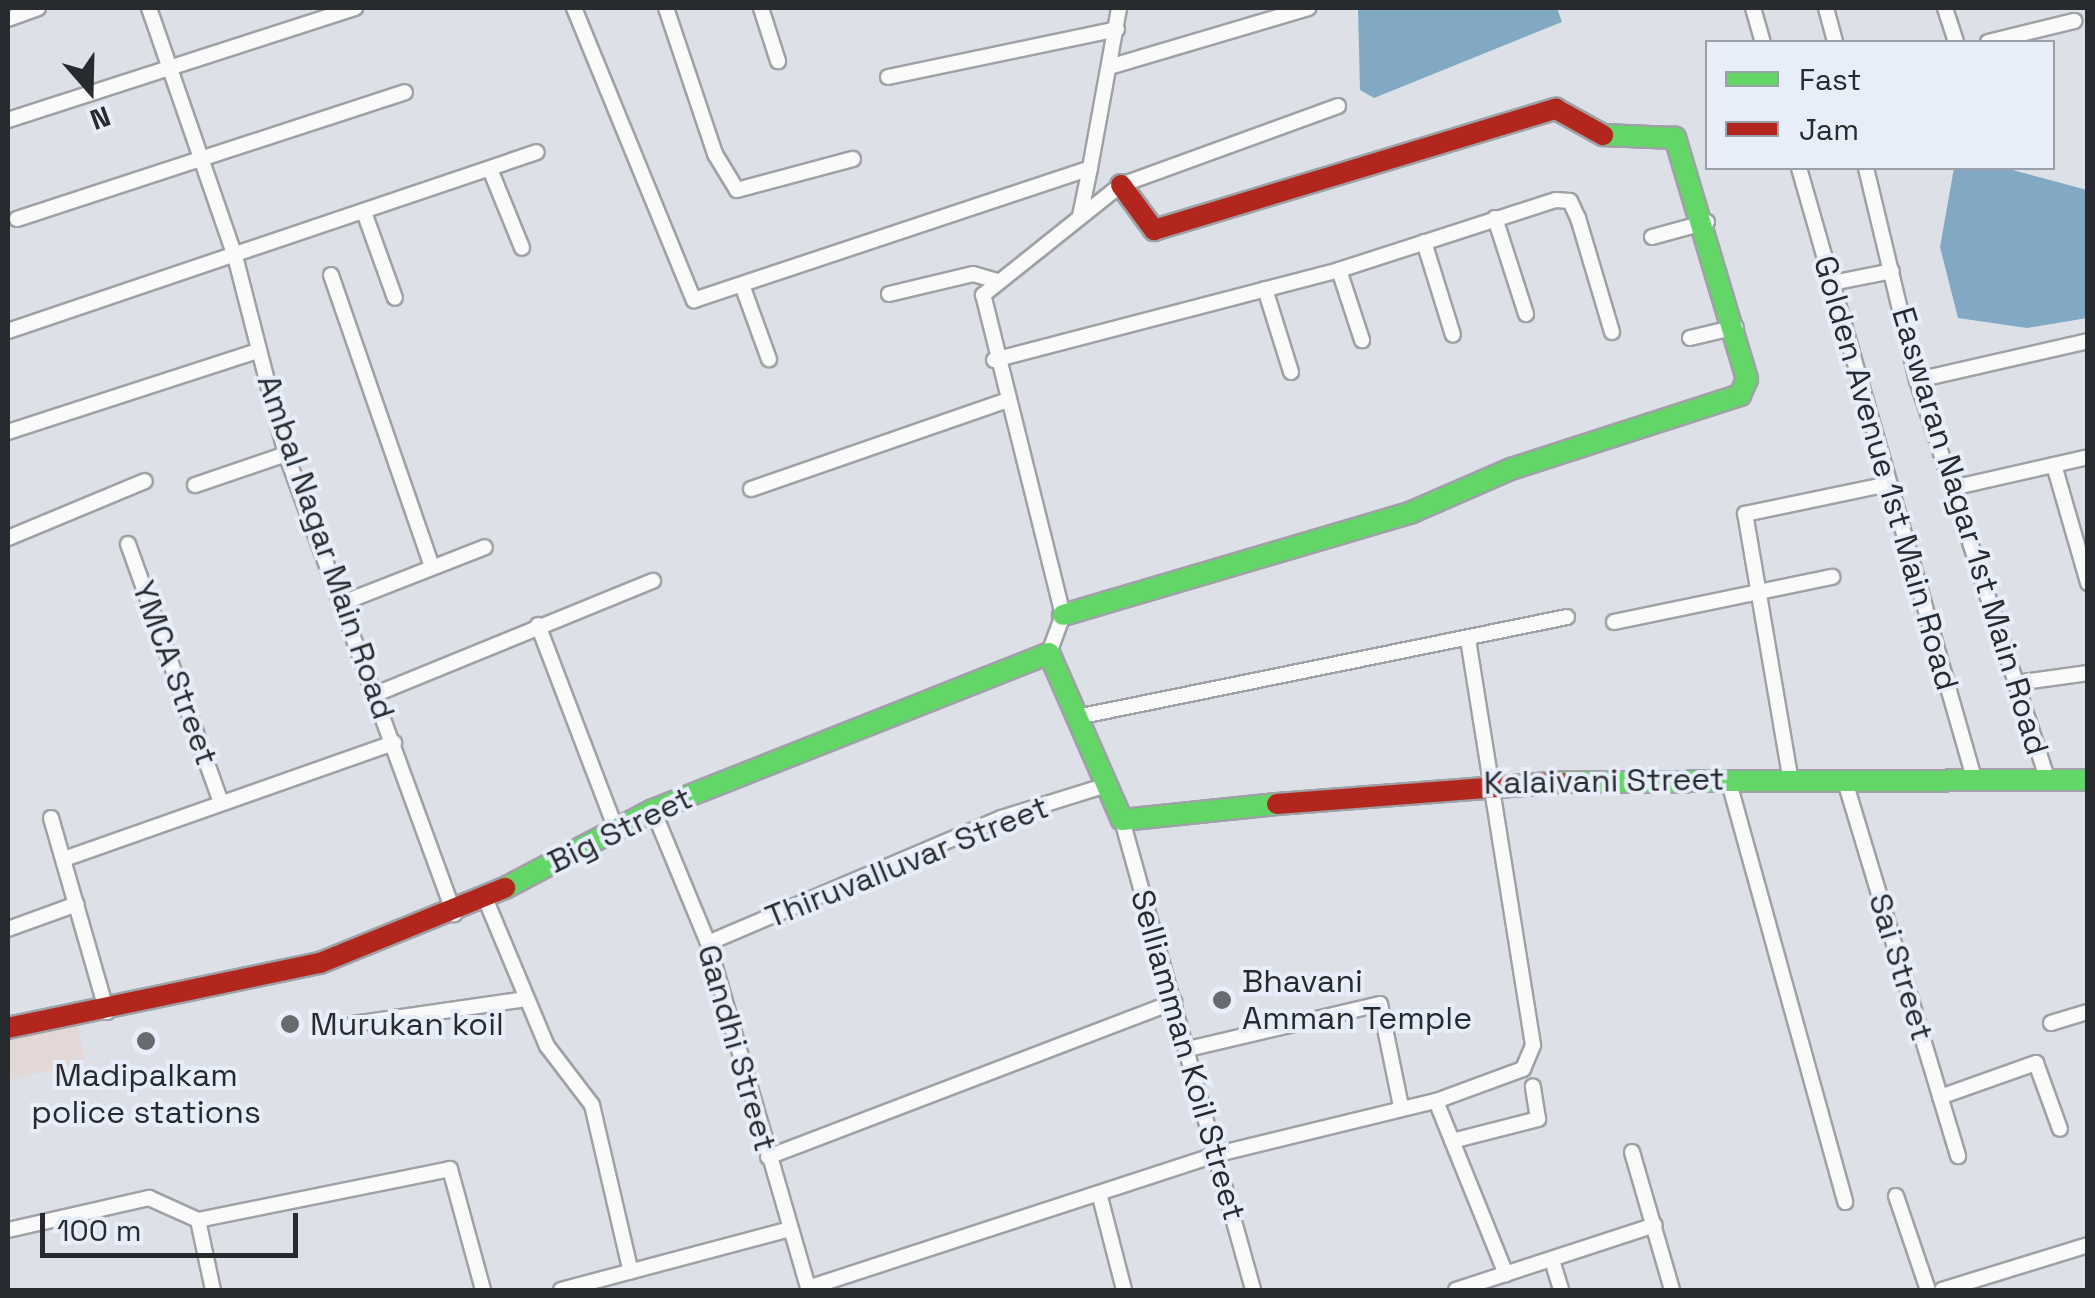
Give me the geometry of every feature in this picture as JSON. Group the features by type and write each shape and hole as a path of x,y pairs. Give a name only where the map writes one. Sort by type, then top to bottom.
{"street":[{"path":"8,18 38,8"},
{"name":"Ambal Nagar Main Road","path":"149,8 166,68 235,256 286,454 345,602 454,914"},
{"path":"8,120 355,8"},
{"path":"574,8 686,294 742,284 1090,168"},
{"path":"666,8 715,154 738,190 853,159"},
{"path":"761,8 778,61"},
{"path":"1080,216 1118,8"},
{"path":"1109,67 1308,8"},
{"path":"1753,8 1762,40"},
{"path":"1826,8 1834,40"},
{"path":"1945,8 1955,40"},
{"path":"1996,40 2074,21"},
{"path":"888,77 1117,29"},
{"path":"17,220 405,92"},
{"path":"1122,820 1049,652 1063,615 982,312 996,281 1121,186 1338,106"},
{"path":"1063,615 1412,512 1511,469 1740,395 1747,379 1684,142 1591,135 1556,109 1154,230 1121,186"},
{"path":"8,331 538,152"},
{"path":"490,169 522,248"},
{"name":"Golden Avenue 1st Main Road","path":"1800,170 1974,778"},
{"name":"Easwaran Nagar 1st Main Road","path":"1867,170 1917,380 2046,777"},
{"path":"994,360 1339,270 1495,218 1570,201 1612,332"},
{"path":"364,212 396,298"},
{"path":"1495,218 1526,314"},
{"path":"1652,237 1706,222"},
{"path":"1424,242 1453,335"},
{"path":"1339,270 1362,340"},
{"path":"1832,284 1892,271"},
{"path":"889,294 973,274 996,281"},
{"path":"331,275 432,567"},
{"path":"742,284 769,360"},
{"path":"1265,289 1291,372"},
{"path":"1690,338 1736,327"},
{"path":"1917,380 2088,341"},
{"path":"8,432 258,350"},
{"path":"751,489 1006,401"},
{"path":"194,486 286,454"},
{"path":"1952,488 2088,457"},
{"path":"2054,465 2088,583"},
{"path":"8,538 144,481"},
{"path":"1790,776 1745,514 1889,484"},
{"name":"YMCA Street","path":"128,544 221,803"},
{"path":"345,602 485,547"},
{"path":"1614,622 1832,578"},
{"path":"378,693 653,581"},
{"path":"1077,717 1568,617"},
{"path":"538,625 616,828"},
{"path":"809,1289 1218,1154 1401,1106 1436,1102 1523,1069 1533,1046 1468,640"},
{"name":"Big Street","path":"8,1028 107,1012 320,963 454,914 654,810 1049,652"},
{"path":"2016,683 2088,673"},
{"path":"64,859 394,743"},
{"name":"Kalaivani Street","path":"1122,820 1488,782 1790,776 2046,777 2086,784"},
{"name":"Sai Street","path":"1844,778 1958,1156"},
{"path":"1728,779 1845,1202"},
{"name":"Thiruvalluvar Street","path":"708,944 1001,818 1107,785"},
{"name":"Gandhi Street","path":"654,810 708,944 809,1289"},
{"path":"50,818 107,1012"},
{"name":"Selliamman Koil Street","path":"1122,820 1253,1290"},
{"path":"485,898 547,1046 592,1106 632,1272"},
{"path":"8,930 77,904"},
{"path":"353,1024 526,999"},
{"path":"768,1157 1174,1002"},
{"path":"1188,1048 1380,1004 1401,1106"},
{"path":"2050,1023 2088,1012"},
{"path":"1940,1097 2036,1063 2060,1129"},
{"path":"1452,1140 1538,1119 1532,1086"},
{"path":"1436,1102 1506,1274"},
{"path":"1632,1152 1672,1290"},
{"path":"8,1230 149,1198 198,1220 450,1169 483,1290"},
{"path":"1099,1192 1124,1290"},
{"path":"1896,1196 1928,1290"},
{"path":"198,1220 213,1290"},
{"path":"1456,1290 1655,1226"},
{"path":"561,1290 790,1229"},
{"path":"1942,1290 2088,1245"},
{"path":"1552,1260 1561,1290"}],"shaded area":[{"path":"76,1020 85,1062 8,1080 8,1035"}],"water":[{"path":"1358,8 1557,8 1562,22 1374,98 1360,90"},
{"path":"1954,170 2012,170 2087,190 2087,318 2027,328 1958,318 1940,247"}],"traffic: fast":[{"path":"1063,615 1412,512 1511,469 1740,395 1747,379 1675,138 1603,135"},
{"path":"505,888 653,810 1049,653 1122,820 1277,804"},
{"path":"1560,782 2088,780"}],"traffic: jam":[{"path":"1121,185 1154,230 1556,109 1603,135"},
{"path":"1277,804 1560,782"},
{"path":"8,1028 320,963 505,888"}],"place":[{"name":"Bhavani Amman Temple","path":"1222,1000"},
{"name":"Murukan koil","path":"290,1024"},
{"name":"Madipalkam police stations","path":"146,1041"}]}
